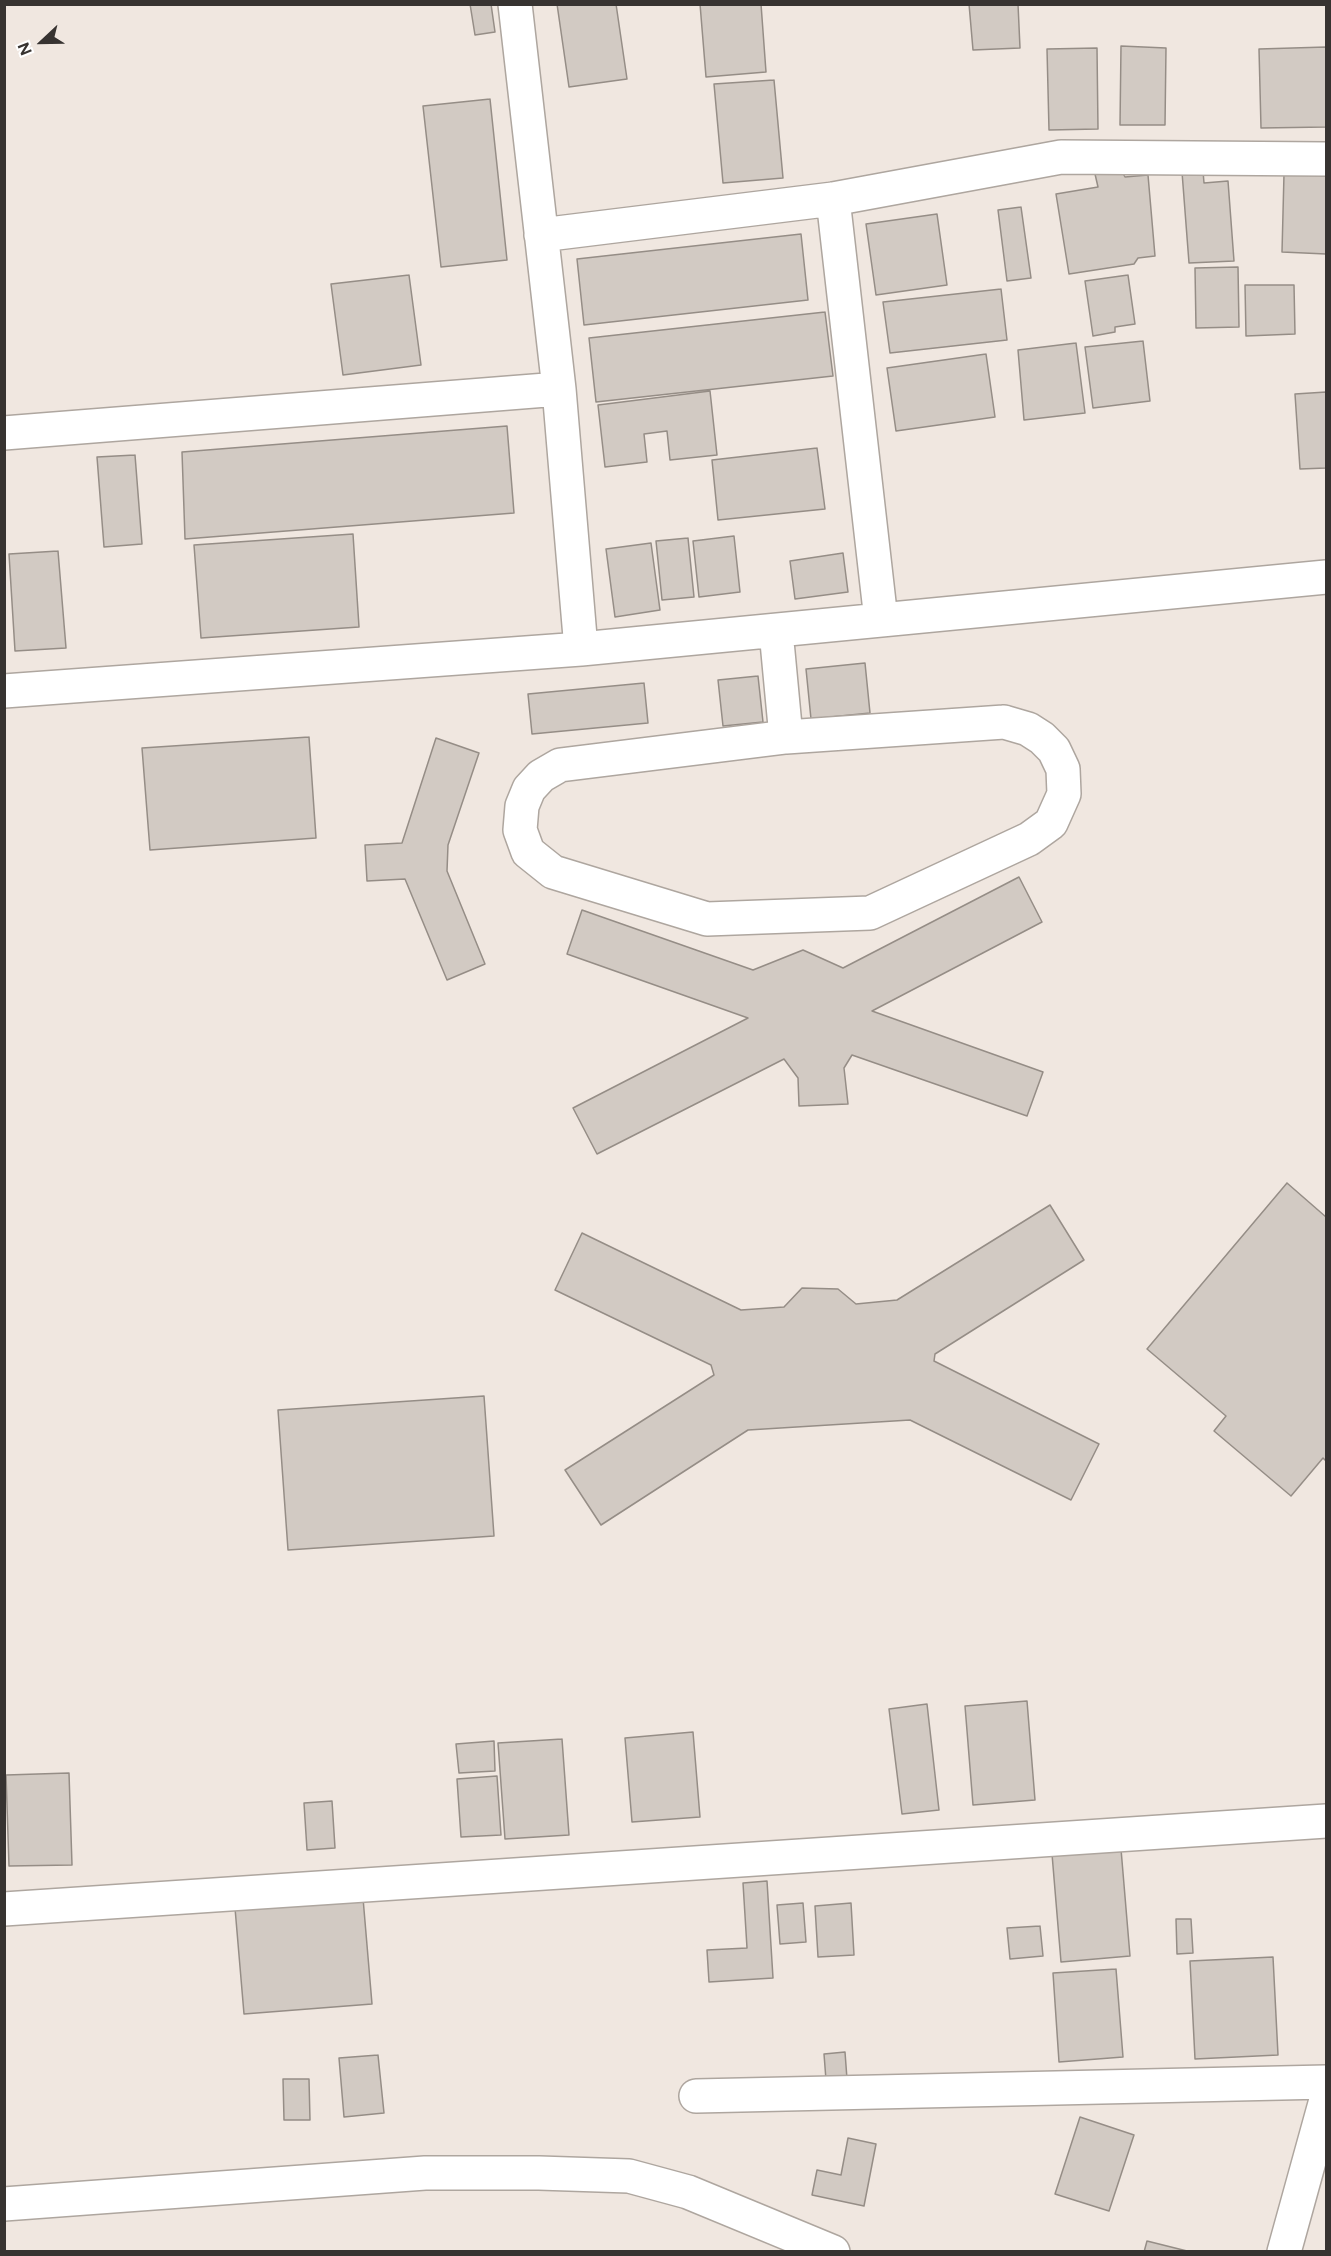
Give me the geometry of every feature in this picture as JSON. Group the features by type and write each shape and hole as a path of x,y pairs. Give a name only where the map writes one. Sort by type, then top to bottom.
{"street":[{"path":"515,4 560,389 581,649"},
{"path":"541,235 833,199 1061,157 1326,159"},
{"path":"833,199 881,620"},
{"path":"4,434 560,389"},
{"path":"4,691 581,649 1326,577"},
{"path":"776,631 786,737"},
{"path":"1004,722 1028,729 1054,750 1063,769 1064,794 1051,823 1029,839 870,913 707,919 553,872 528,852 520,830 522,806 529,789 541,776 560,765 786,737 1004,722"},
{"path":"4,1909 1326,1821"},
{"path":"696,2096 1326,2082"},
{"path":"1284,2252 1319,2153 1326,2100"},
{"path":"4,2204 425,2173 629,2176 688,2192 833,2252"}],"building":[{"path":"470,4 491,4 495,32 475,35"},
{"path":"557,4 616,4 627,79 569,87"},
{"path":"700,4 761,4 766,72 706,77"},
{"path":"969,4 1018,4 1020,48 973,50"},
{"path":"1121,46 1166,48 1165,125 1120,125"},
{"path":"1326,47 1326,127 1261,128 1259,49"},
{"path":"1097,48 1098,129 1049,130 1047,49"},
{"path":"774,80 783,178 723,183 714,84"},
{"path":"490,99 507,260 441,267 423,106"},
{"path":"1121,170 1125,177 1148,175 1155,256 1138,258 1134,264 1069,274 1056,194 1098,187 1095,174"},
{"path":"1203,171 1204,183 1228,181 1234,261 1189,263 1182,172"},
{"path":"1284,174 1326,175 1326,254 1282,252"},
{"path":"1021,207 1031,278 1007,281 998,210"},
{"path":"937,214 947,285 876,295 866,224"},
{"path":"801,234 808,300 584,325 577,259"},
{"path":"1238,267 1239,327 1196,328 1195,268"},
{"path":"409,275 421,365 343,375 331,284"},
{"path":"1128,275 1135,324 1115,327 1115,332 1093,336 1085,281"},
{"path":"1245,285 1294,285 1295,334 1246,336"},
{"path":"1001,289 1007,340 890,353 883,302"},
{"path":"825,312 833,376 596,402 589,338"},
{"path":"1143,341 1150,401 1093,408 1085,347"},
{"path":"1076,343 1085,413 1024,420 1018,350"},
{"path":"986,354 995,417 896,431 887,368"},
{"path":"710,391 717,455 670,460 667,431 644,434 647,462 605,467 598,405"},
{"path":"1326,392 1326,468 1300,469 1295,394"},
{"path":"507,426 514,513 185,539 182,452"},
{"path":"817,448 825,509 718,520 712,460"},
{"path":"135,455 142,544 104,547 97,457"},
{"path":"353,534 359,627 201,638 194,545"},
{"path":"734,536 740,592 699,597 693,541"},
{"path":"688,538 694,597 662,600 656,541"},
{"path":"651,543 660,610 615,617 606,549"},
{"path":"58,551 66,648 15,651 9,554"},
{"path":"843,553 848,592 795,599 790,561"},
{"path":"865,663 870,713 811,719 806,669"},
{"path":"758,676 763,722 723,726 718,680"},
{"path":"644,683 648,723 532,734 528,694"},
{"path":"309,737 316,838 150,850 142,748"},
{"path":"436,738 479,753 448,845 447,871 485,964 447,980 405,879 367,881 365,845 402,843"},
{"path":"1019,877 1042,922 872,1011 1043,1072 1027,1116 852,1055 844,1068 848,1104 799,1106 798,1078 784,1059 597,1154 573,1108 748,1018 567,954 582,910 753,970 803,950 843,968"},
{"path":"1287,1183 1326,1217 1326,1461 1323,1458 1291,1496 1214,1431 1226,1416 1147,1349"},
{"path":"1050,1205 1084,1260 935,1354 934,1361 1099,1444 1071,1500 910,1420 748,1430 601,1525 565,1470 714,1375 711,1365 555,1290 582,1233 741,1310 784,1307 802,1288 838,1289 856,1304 897,1300"},
{"path":"484,1396 494,1536 288,1550 278,1410"},
{"path":"1027,1701 1035,1800 973,1805 965,1706"},
{"path":"927,1704 939,1810 902,1814 889,1709"},
{"path":"693,1732 700,1817 632,1822 625,1738"},
{"path":"562,1739 569,1835 505,1839 498,1743"},
{"path":"494,1741 495,1771 459,1773 456,1744"},
{"path":"69,1773 72,1865 9,1866 6,1775"},
{"path":"497,1776 501,1835 461,1837 457,1779"},
{"path":"332,1801 335,1848 307,1850 304,1803"},
{"path":"1121,1849 1130,1956 1061,1962 1052,1854"},
{"path":"767,1881 773,1978 709,1982 707,1950 747,1948 743,1883"},
{"path":"363,1898 372,2004 244,2014 235,1908"},
{"path":"803,1903 806,1942 780,1944 777,1905"},
{"path":"851,1903 854,1955 818,1957 815,1906"},
{"path":"1176,1919 1191,1919 1193,1953 1177,1954"},
{"path":"1040,1926 1043,1956 1010,1959 1007,1928"},
{"path":"1273,1957 1278,2055 1195,2059 1190,1961"},
{"path":"1116,1969 1123,2057 1059,2062 1053,1973"},
{"path":"845,2052 847,2079 826,2080 824,2054"},
{"path":"378,2055 384,2113 344,2117 339,2058"},
{"path":"283,2079 309,2079 310,2120 284,2120"},
{"path":"1080,2117 1134,2135 1109,2211 1055,2194"},
{"path":"848,2138 876,2144 864,2206 812,2195 817,2170 841,2175"},
{"path":"1147,2241 1191,2252 1144,2252"}]}
